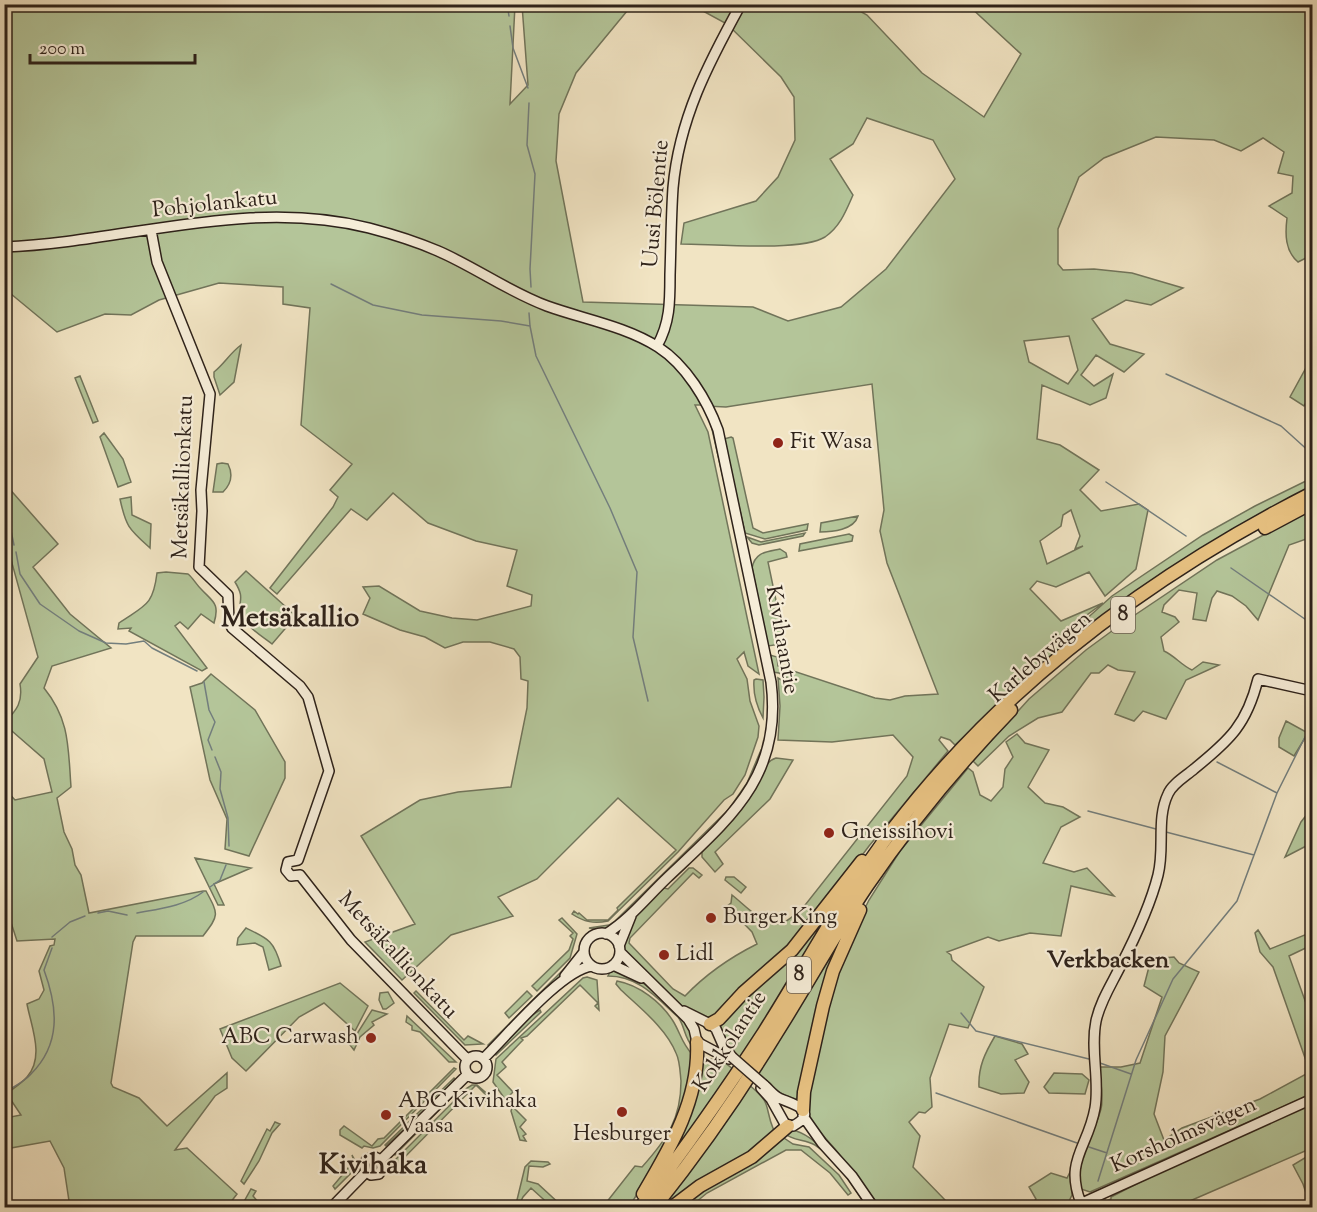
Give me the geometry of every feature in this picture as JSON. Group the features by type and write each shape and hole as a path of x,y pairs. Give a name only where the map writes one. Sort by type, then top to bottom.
{"highway":[{"name":"Karlebyvägen","path":"958,751 1014,695 1113,614 1179,568 1312,493"},
{"name":"Karlebyvägen","path":"962,764 1021,699 1118,619 1174,580 1312,503"},
{"name":"Kokkolantie","path":"640,1208 670,1170 764,1032 862,873 893,829 958,751"},
{"name":"Kokkolantie","path":"654,1208 679,1176 773,1040 866,889 924,808 962,764"},
{"path":"708,1024 719,1019 743,993 792,950 882,835 893,829"},
{"path":"803,1113 804,1092 823,1006 839,956 865,901 866,889"},
{"path":"634,1208 683,1121 694,1077 696,1037"},
{"path":"671,1208 693,1191 752,1157 791,1126"}],"main road":[{"name":"Uusi Bölentie","path":"657,346 668,323 674,188 682,134 695,92 741,4"},
{"name":"Pohjolankatu","path":"4,247 44,245 222,219 274,216 316,219 366,227 410,240 545,305 626,332 657,346"},
{"name":"Metsäkallionkatu","path":"151,230 157,262 210,394 201,490 199,567 228,594 229,622 232,628 300,686 309,697 329,771 298,860"},
{"name":"Kivihaantie","path":"606,934 632,914 730,818 753,786 770,743 773,719 768,666 718,430 712,413 701,394 668,355 657,346"},
{"path":"1081,1203 1074,1180 1074,1167 1089,1133 1095,1105 1095,1023 1100,1007 1137,931 1154,889 1160,863 1163,807 1168,792 1221,748 1235,732 1252,702 1258,679 1312,691"},
{"path":"1312,702 1312,720"},
{"path":"298,860 304,868 300,875 291,876 286,870 288,862 298,860"},
{"name":"Metsäkallionkatu","path":"300,875 362,953 468,1060"},
{"name":"Kivihaantie","path":"619,949 632,914"},
{"path":"483,1059 560,983 584,952 589,939 598,934 606,934 614,938 619,949 688,1019 696,1037 731,1058 775,1096 796,1103 822,1143 852,1176 874,1208"},
{"path":"560,983 581,969 592,966 603,969 613,965 619,949"},
{"path":"584,952 592,966"},
{"path":"613,965 651,984"},
{"path":"671,1002 716,1029 731,1058"},
{"path":"696,1037 701,1026 708,1024"},
{"path":"477,1056 483,1059 486,1069 482,1075 477,1078 468,1074 465,1069 468,1060 477,1056"},
{"path":"331,1208 366,1172 374,1175 379,1173 382,1168 381,1160 468,1074"},
{"path":"763,1087 775,1104 783,1122 802,1129 822,1143"},
{"name":"Korsholmsvägen","path":"1071,1208 1312,1099"},
{"path":"791,1126 799,1122 803,1113"}],"green space":[{"path":"1045,4 1312,5 1312,255 1298,262 1294,258 1287,242 1287,218 1269,206 1292,193 1293,176 1278,173 1284,152 1263,138 1241,151 1214,140 1156,137 1104,158 1079,177 1058,229 1058,264 1063,270 1094,269 1132,273 1183,288 1151,305 1126,300 1092,319 1110,344 1144,354 1124,372 1096,355 1081,375 1094,386 1113,374 1106,398 1090,405 1042,385 1037,439 1060,445 1099,470 1080,490 1101,511 1139,504 1148,510 1136,569 1105,596 1089,572 1056,587 1037,581 1030,589 1061,621 1103,603 1068,629 1073,631 1112,596 1203,535 1312,478 1312,489 1259,516 1025,680 955,745 950,740 941,737 939,740 948,751 869,846 803,934 717,1016 708,1019 689,1011 677,1002 625,954 622,948 634,916 664,888 668,889 689,868 693,868 702,875 699,878 693,873 630,938 629,943 673,989 685,996 719,967 757,944 752,932 727,906 731,903 732,895 756,915 769,922 776,924 790,919 802,909 907,776 913,757 893,735 832,742 778,740 780,706 778,678 788,684 790,680 773,672 770,655 777,657 778,666 875,698 890,700 905,696 938,694 887,563 880,531 884,510 872,384 726,407 706,406 711,416 735,530 709,416 703,405 695,405 708,432 759,674 748,666 744,652 737,659 747,679 750,701 759,726 758,737 745,775 733,794 724,800 678,852 608,921 589,922 572,914 574,911 579,913 587,920 608,920 618,910 617,908 676,850 618,798 537,879 498,897 513,916 451,935 402,980 365,942 415,924 361,836 420,800 458,792 511,787 527,708 528,681 521,679 520,657 514,649 490,642 463,642 445,648 425,637 400,630 363,614 370,598 363,587 379,586 420,611 452,618 477,620 531,606 532,595 507,586 517,550 476,541 428,523 393,493 367,520 351,509 277,594 270,588 333,507 338,497 330,490 352,464 301,425 310,308 283,304 283,287 219,283 159,300 131,315 105,314 57,332 5,289 5,5 515,5 510,104 528,85 522,5 632,5 576,73 559,114 556,161 583,302 753,307 788,321 841,307 886,269 955,179 933,140 867,118 853,144 830,159 853,195 839,224 825,237 813,242 777,246 681,244 684,223 756,201 778,177 795,140 794,97 781,77 727,24 692,5 849,5 867,15 922,73 984,117 1021,54 968,5 1037,5 1043,8","holes":["1069,336 1078,370 1068,384 1029,362 1024,341","1071,510 1080,536 1075,549 1083,546 1047,564 1040,541 1061,526 1063,515"]},
{"path":"241,345 234,382 220,395 214,372"},
{"path":"1312,365 1312,393 1304,406 1290,397 1307,366"},
{"path":"80,376 98,421 93,423 75,378"},
{"path":"104,433 123,459 131,482 118,487 100,437"},
{"path":"731,437 753,528 763,533 808,524 807,530 765,539 745,533 724,439"},
{"path":"5,461 7,486 58,544 33,567 70,614 111,648 52,666 44,688 59,711 66,734 71,787 57,798 64,832 72,849 75,865 81,875 89,913 203,891 206,891 215,910 214,919 203,936 136,936 133,942 111,1083 113,1087 139,1098 167,1126 227,1073 227,1088 215,1096 175,1150 187,1148 237,1194 227,1207 36,1207 69,1201 64,1168 50,1141 5,1149 5,1118 21,1115 11,1100 5,1103 5,1095 27,1077 35,1060 35,1041 27,1004 39,999 44,990 39,971 55,939 17,941 5,904 5,789 15,800 52,792 44,759 5,725 18,705 21,696 20,684 38,657 5,538"},
{"path":"217,464 228,464 230,468 229,482 223,492 213,492"},
{"path":"131,497 132,515 151,524 150,548 133,532 124,516 120,499"},
{"path":"1312,509 1312,537 1289,545 1258,620 1246,606 1232,596 1217,591 1212,598 1206,621 1193,619 1197,593 1179,590 1164,605 1162,612 1175,617 1179,622 1161,637 1164,651 1192,670 1203,662 1219,665 1186,680 1166,719 1143,711 1134,721 1115,714 1135,672 1118,670 1108,665 1099,673 1091,673 1062,712 1038,718 1009,736 978,766 973,761 1029,699 1086,650 1217,560"},
{"path":"858,516 856,521 847,527 836,531 820,532 821,523"},
{"path":"805,533 803,536 759,545 752,543 747,537 761,542"},
{"path":"849,534 853,536 852,541 799,551 800,544"},
{"path":"780,549 786,553 787,557 768,562 783,634 779,636 781,644 768,646 752,568 758,556"},
{"path":"246,571 296,616 272,644 250,627 241,614 241,596 235,582"},
{"path":"157,573 188,574 216,607 214,623 201,614 188,629 180,622 175,626 207,668 202,671 129,631 131,628 118,629 119,623 150,599"},
{"path":"211,674 255,710 285,762 285,778 249,856 225,849 227,819 210,780 190,687 202,683"},
{"path":"754,680 763,680 763,718 755,695"},
{"path":"1286,721 1308,733 1294,756 1279,747 1279,738"},
{"path":"1017,734 1025,743 1049,750 1028,787 1045,803 1063,807 1080,817 1061,827 1043,863 1074,872 1087,868 1114,896 1071,886 1061,936 1030,933 999,941 988,937 947,952 951,955 952,960 984,987 968,1028 949,1024 930,1078 932,1107 925,1113 919,1112 909,1122 920,1136 913,1167 946,1201 957,1207 880,1207 811,1122 807,1103 827,1002 851,936 869,900 900,851 968,768 973,772 980,795 991,801 1003,787 1005,769 1013,757 1006,742"},
{"path":"761,750 763,751 752,778 731,810 611,927 603,931 589,928 609,925 615,921 729,809 747,783"},
{"path":"776,758 793,760 770,799 715,852 723,864 715,872 702,857 702,852 714,835 749,798 765,767"},
{"path":"1312,808 1312,843 1285,857 1301,822"},
{"path":"195,858 251,868 214,884 224,905 218,905"},
{"path":"858,871 741,1060 725,1043 718,1024"},
{"path":"726,877 734,877 746,887 741,893 725,880"},
{"path":"562,918 577,934 570,958 537,991 532,986 569,950 573,939 570,936 573,933 559,920"},
{"path":"246,928 270,942 281,966 269,970 263,947 255,943 237,945 238,938"},
{"path":"847,929 799,1100 786,1096 755,1073"},
{"path":"1258,930 1270,949 1312,932 1312,945 1289,956 1312,1020 1312,1094 1090,1192 1081,1189 1080,1168 1102,1104 1099,1067 1121,1067 1140,1063 1162,997 1144,986 1151,959 1174,957 1179,963 1199,972 1165,1036 1163,1072 1154,1114 1164,1140 1182,1128 1260,1099 1310,1072 1273,967 1260,952 1255,933"},
{"path":"569,964 571,966 490,1046 488,1045"},
{"path":"615,969 632,975 655,992 689,1024 693,1047 678,1017 647,989 629,980 608,976 611,970"},
{"path":"583,978 597,980 599,1010 595,1006 598,1003 580,985 527,1036 521,1038 523,1040 502,1062 506,1067 497,1075 513,1092 507,1098 510,1101 507,1102 493,1082 496,1059"},
{"path":"617,981 641,990 662,1007 692,1054 681,1114 646,1180 629,1207 602,1208 635,1166 642,1167 665,1138 675,1118 681,1081 679,1063 672,1044 652,1019 621,990 616,984"},
{"path":"340,983 368,1006 355,1031 324,1003 299,1017 246,1071 232,1058 220,1029"},
{"path":"416,991 464,1040 468,1036 483,1044 465,1045 414,993"},
{"path":"527,991 532,996 509,1018 505,1013"},
{"path":"388,992 394,1003 383,1009 379,1000 380,993"},
{"path":"372,1010 387,1014 372,1022 374,1025 360,1037 354,1050 350,1045"},
{"path":"540,1010 541,1012 496,1055 494,1053 529,1017"},
{"path":"407,1016 456,1062 449,1062 420,1032 412,1030 412,1026 406,1022"},
{"path":"995,1036 1022,1044 1028,1054 1015,1060 1029,1082 1024,1093 1001,1094 979,1087 983,1060"},
{"path":"701,1057 724,1062 734,1070 661,1172"},
{"path":"454,1068 456,1069 380,1146 362,1148 340,1135 340,1130 344,1126 372,1146 378,1139 384,1138"},
{"path":"1054,1073 1082,1074 1089,1080 1085,1094 1049,1093 1044,1087"},
{"path":"454,1078 447,1089 385,1145"},
{"path":"748,1084 765,1101 774,1131 750,1154 668,1207 660,1208"},
{"path":"472,1085 476,1085 391,1171 391,1164"},
{"path":"476,1085 491,1097 487,1101 485,1101 488,1097"},
{"path":"463,1086 395,1155 393,1153 453,1094"},
{"path":"1312,1103 1312,1148 1176,1207 1087,1208 1111,1199 1144,1180"},
{"path":"512,1108 526,1120 520,1127 526,1134 523,1136 526,1141 520,1140"},
{"path":"275,1122 280,1124 272,1133 259,1161 244,1184 241,1181 267,1129 270,1131"},
{"path":"792,1130 814,1141 825,1151 845,1174 869,1207 837,1165 823,1151 811,1143 784,1133"},
{"path":"781,1136 793,1144 809,1147 839,1175 851,1193 848,1195 830,1173 801,1150 786,1150 707,1193 690,1207 680,1208"},
{"path":"352,1155 356,1162 354,1170 335,1189 333,1186 354,1161"},
{"path":"1312,1155 1311,1208 1303,1184 1293,1165"},
{"path":"531,1161 550,1164 543,1167 529,1166 527,1181 538,1184 563,1207 552,1207 531,1188 519,1205 516,1204 525,1167"},
{"path":"1071,1170 1072,1195 1068,1203 1059,1207 1045,1207 1051,1204 1043,1201 1029,1208 1036,1199 1029,1187 1051,1173 1067,1178"},
{"path":"251,1189 256,1191 253,1196 259,1203 255,1207 241,1207"}],"waterway":[{"path":"507,4 509,16"},
{"path":"510,26 513,48 528,88"},
{"path":"529,103 527,145 535,174 531,287"},
{"path":"331,284 373,305 422,315 501,321 530,326"},
{"path":"529,313 536,356 610,508 637,572 633,637 648,701"},
{"path":"1166,374 1281,426 1312,454"},
{"path":"1106,482 1186,536"},
{"path":"4,498 14,545"},
{"path":"16,552 20,574 40,604 79,631 106,643 126,644 144,641 152,648 197,671"},
{"path":"1231,568 1312,624"},
{"path":"204,682 209,710 215,722 208,740 212,750"},
{"path":"1098,1181 1136,1060 1173,979 1237,901 1277,793 1306,735"},
{"path":"215,757 221,772 220,789 228,818 229,846"},
{"path":"1217,762 1277,793"},
{"path":"1088,811 1156,829"},
{"path":"1166,832 1254,855"},
{"path":"210,887 220,880 226,865"},
{"path":"137,913 180,904 203,892"},
{"path":"98,913 108,911 127,915"},
{"path":"52,937 70,922 85,916"},
{"path":"4,1093 31,1074 41,1062 52,1038 54,1012 44,970 52,948"},
{"path":"961,1013 976,1031 1089,1059"},
{"path":"1100,1063 1131,1074"},
{"path":"936,1093 1077,1143"},
{"path":"1089,1147 1107,1153"}],"place":[{"name":"Fit Wasa","path":"778,443"},
{"name":"Gneissihovi","path":"829,833"},
{"name":"Burger King","path":"711,918"},
{"name":"Lidl","path":"664,955"},
{"name":"ABC Carwash","path":"371,1038"},
{"name":"Hesburger","path":"622,1112"},
{"name":"ABC Kivihaka Vaasa","path":"386,1115"}],"district":[{"name":"Metsäkallio","path":"290,619"},
{"name":"Verkbacken","path":"1108,961"},
{"name":"Kivihaka","path":"373,1166"}]}
